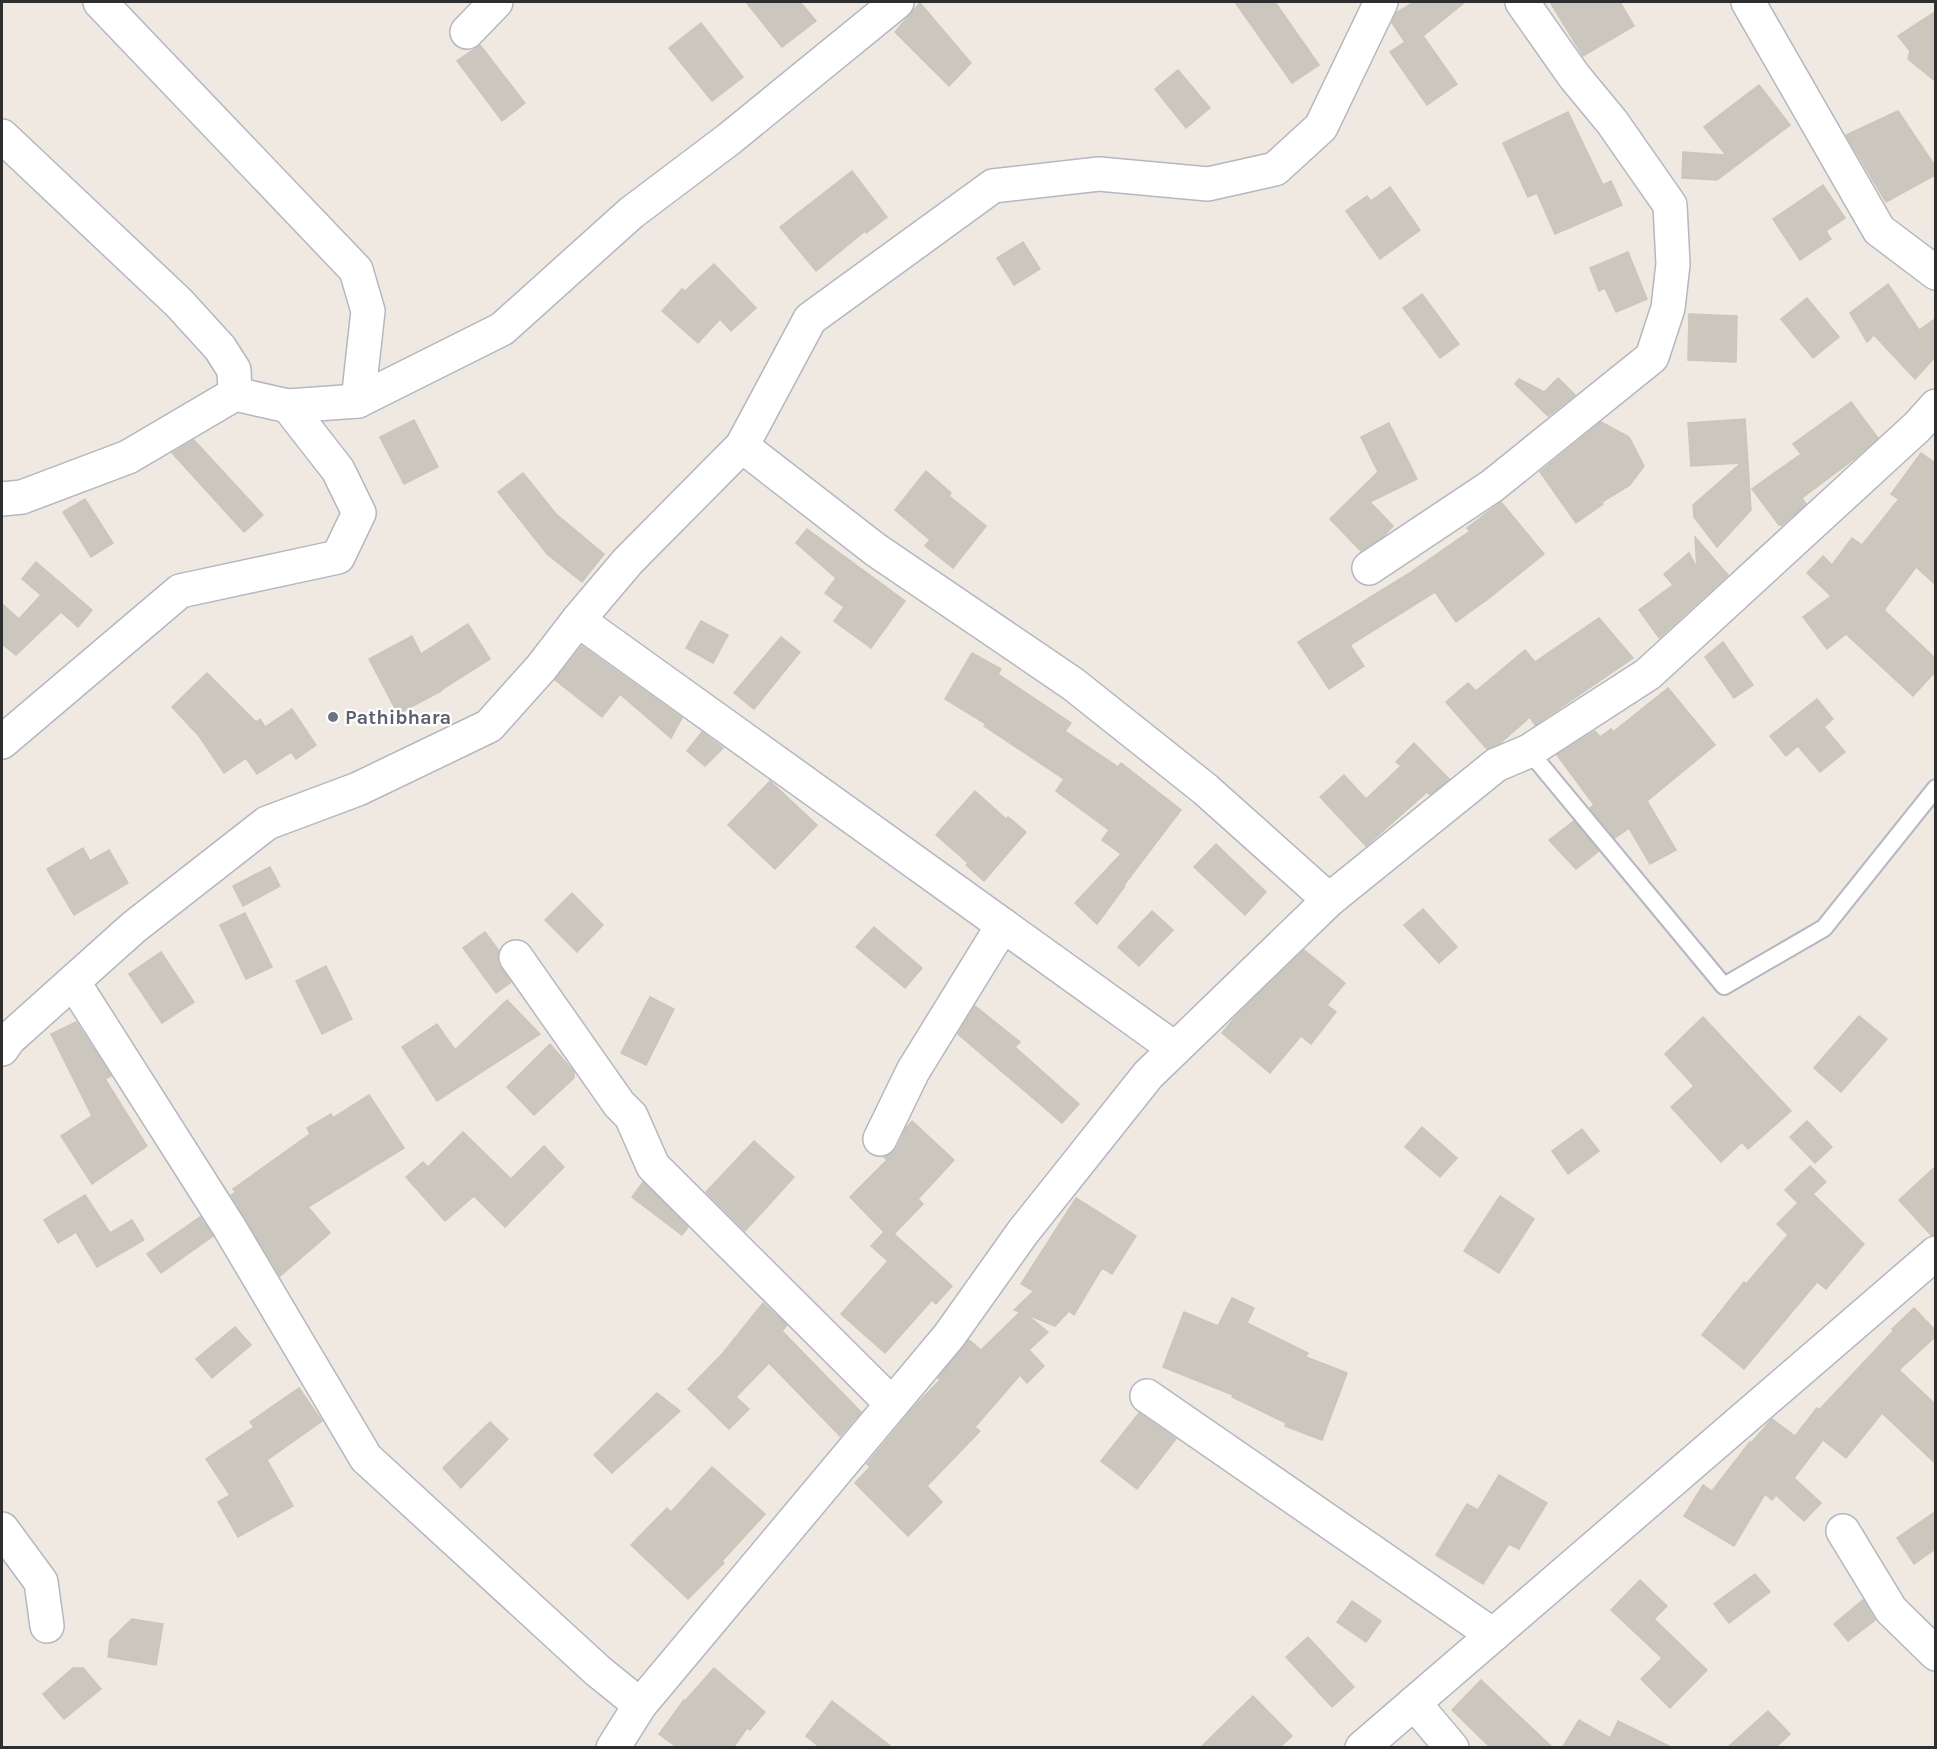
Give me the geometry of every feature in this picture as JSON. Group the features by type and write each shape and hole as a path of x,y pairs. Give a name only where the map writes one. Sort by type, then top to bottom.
{"street":[{"path":"100,2 356,270 368,311 358,401"},
{"path":"467,32 496,2"},
{"path":"2,500 22,497 128,457 235,394 288,406 358,401 502,328 631,213 729,139 897,2"},
{"path":"4,1039 74,983 134,927 267,823 358,789 489,726 541,668 628,561 742,446 810,318 993,186 1099,174 1208,184 1275,169 1321,127 1381,2"},
{"path":"1369,568 1492,486 1652,357 1668,308 1673,264 1670,206 1612,122 1574,75 1522,2"},
{"path":"1748,2 1879,230 1935,273"},
{"path":"2,136 179,303 220,348 234,370 235,394"},
{"path":"2,742 180,591 338,557 359,513 338,470 288,406"},
{"path":"613,1748 640,1705 949,1336 1023,1232 1148,1075 1174,1048 1329,900 1496,765 1529,751 1648,674 1917,427 1935,406"},
{"path":"742,446 876,549 1073,684 1205,789 1329,900"},
{"path":"578,620 1174,1048"},
{"path":"880,1139 913,1071 1004,926"},
{"path":"516,957 619,1104 631,1116 653,1166 892,1404"},
{"path":"74,983 229,1227 366,1458 598,1671 640,1705"},
{"path":"1362,1748 1935,1253"},
{"path":"1147,1396 1493,1635"},
{"path":"2,1529 41,1581 47,1626"},
{"path":"1843,1531 1891,1610 1935,1654"},
{"path":"1414,1703 1452,1748"}],"lane":[{"path":"1529,751 1724,987 1824,928 1935,788"}],"building":[{"path":"746,2 800,2 816,21 782,47"},
{"path":"1235,2 1275,2 1319,65 1292,83"},
{"path":"1414,2 1465,2 1423,36 1457,84 1427,105 1390,52 1405,42 1392,23 1396,13"},
{"path":"1550,2 1620,2 1634,26 1583,56"},
{"path":"920,3 971,63 949,86 895,32"},
{"path":"1935,12 1935,81 1908,59 1910,51 1898,36"},
{"path":"701,23 743,77 712,101 669,48"},
{"path":"480,45 525,103 502,121 457,61"},
{"path":"1178,70 1210,108 1186,128 1155,89"},
{"path":"1759,85 1790,125 1717,180 1682,178 1683,152 1726,155 1704,127"},
{"path":"1898,111 1935,166 1935,175 1886,202 1846,135"},
{"path":"1568,112 1603,185 1611,181 1622,205 1555,234 1537,193 1528,197 1503,143"},
{"path":"852,171 887,217 866,233 865,231 816,271 780,227"},
{"path":"1823,185 1845,218 1826,231 1831,239 1800,260 1773,219"},
{"path":"1390,187 1420,230 1380,259 1346,211 1367,196 1371,201"},
{"path":"1023,242 1040,269 1014,285 997,258"},
{"path":"1628,252 1647,299 1616,312 1605,288 1599,291 1590,268"},
{"path":"714,264 756,308 731,331 720,319 698,343 662,311 682,289 685,291"},
{"path":"1888,284 1919,330 1935,319 1935,357 1915,379 1874,335 1867,342 1850,313"},
{"path":"1422,294 1459,344 1440,358 1403,308"},
{"path":"1807,298 1839,337 1813,358 1781,319"},
{"path":"1689,314 1737,316 1736,362 1688,360"},
{"path":"1558,378 1575,395 1548,416 1515,384 1519,379 1544,392"},
{"path":"1851,402 1878,438 1802,498 1806,504 1782,525 1779,525 1752,489 1801,454 1793,444"},
{"path":"1745,419 1751,510 1717,547 1694,517 1693,505 1741,463 1691,466 1688,423"},
{"path":"414,420 438,467 404,484 380,437"},
{"path":"1601,422 1629,437 1644,466 1630,485 1602,502 1603,504 1576,523 1540,472"},
{"path":"1389,423 1417,479 1370,502 1393,526 1384,536 1361,551 1330,519 1378,472 1361,437"},
{"path":"194,440 263,515 244,532 172,453"},
{"path":"1921,453 1935,463 1935,584 1916,567 1884,610 1935,658 1935,672 1913,696 1846,634 1827,649 1803,617 1831,596 1807,573 1823,556 1832,565 1852,538 1862,545 1899,499 1891,494"},
{"path":"926,471 951,493 949,496 986,526 953,568 925,546 930,540 895,510"},
{"path":"523,473 556,514 604,554 582,582 547,554 498,492"},
{"path":"85,499 113,543 91,557 63,512"},
{"path":"1501,502 1544,554 1456,622 1435,592 1350,645 1364,666 1329,689 1298,642 1408,574 1470,531 1467,528"},
{"path":"807,529 905,601 871,648 834,621 844,607 825,593 836,578 796,543"},
{"path":"1695,537 1728,575 1659,638 1639,610 1673,585 1664,574 1689,553 1697,568"},
{"path":"36,562 92,610 78,627 61,612 16,655 2,644 2,604 19,619 41,595 22,579"},
{"path":"1599,618 1633,658 1535,725 1530,717 1499,744 1487,749 1446,702 1468,683 1476,691 1525,650 1535,662"},
{"path":"701,621 728,635 713,663 686,648"},
{"path":"468,624 490,659 441,691 398,714 369,659 412,636 421,654"},
{"path":"781,637 800,652 754,709 734,693"},
{"path":"1723,642 1753,685 1734,698 1705,657"},
{"path":"582,646 682,718 671,738 620,694 602,717 555,680"},
{"path":"972,653 1001,669 998,674 1071,723 1065,731 1118,767 1121,763 1181,810 1097,924 1075,903 1121,854 1102,840 1109,830 1056,791 1064,779 984,726 986,724 945,699"},
{"path":"207,673 256,722 260,719 265,727 292,709 316,745 296,759 291,752 257,774 246,758 224,773 199,736 172,707"},
{"path":"1668,688 1715,745 1647,801 1676,850 1650,864 1629,828 1615,838 1590,808 1594,805 1557,755 1595,731 1600,737 1611,729 1613,732"},
{"path":"1817,699 1833,719 1824,727 1845,752 1820,772 1798,746 1786,756 1770,736"},
{"path":"702,732 723,748 705,766 687,751"},
{"path":"1414,743 1449,779 1430,795 1427,792 1366,846 1320,797 1344,775 1366,799 1401,766 1396,762"},
{"path":"770,781 817,825 775,869 728,825"},
{"path":"975,791 1006,819 1008,817 1026,832 984,881 966,865 968,863 936,835"},
{"path":"1574,821 1599,851 1576,869 1549,840"},
{"path":"1216,844 1266,892 1245,915 1194,867"},
{"path":"83,848 90,861 109,850 128,883 74,915 47,869"},
{"path":"270,867 280,886 243,906 233,886"},
{"path":"572,893 603,925 577,952 545,920"},
{"path":"1423,909 1457,947 1439,963 1404,925"},
{"path":"1152,911 1173,930 1139,966 1118,947"},
{"path":"245,913 272,967 246,979 220,925"},
{"path":"874,927 922,968 905,988 856,947"},
{"path":"485,932 499,951 497,959 500,967 511,982 496,993 463,948"},
{"path":"1304,950 1345,983 1327,1005 1336,1012 1311,1044 1301,1036 1270,1073 1222,1033 1237,1015"},
{"path":"161,952 194,1002 162,1023 129,974"},
{"path":"326,966 352,1019 322,1034 296,981"},
{"path":"650,997 674,1009 646,1065 621,1053"},
{"path":"507,1000 540,1034 437,1101 402,1047 437,1024 455,1050"},
{"path":"975,1006 1020,1042 1015,1047 1079,1104 1062,1123 958,1034"},
{"path":"1859,1016 1887,1039 1841,1092 1814,1068"},
{"path":"1703,1017 1791,1111 1748,1149 1742,1142 1721,1162 1671,1107 1694,1086 1665,1054"},
{"path":"76,1022 111,1076 105,1079 147,1146 92,1184 61,1136 92,1116 51,1034"},
{"path":"550,1044 574,1072 574,1078 534,1115 507,1087"},
{"path":"369,1095 404,1148 308,1207 330,1233 280,1276 231,1195 236,1192 233,1189 310,1134 307,1128 331,1114 333,1118"},
{"path":"912,1121 954,1160 918,1199 923,1204 894,1234 952,1286 936,1304 932,1300 885,1353 841,1314 888,1261 871,1246 884,1232 850,1197 887,1160 884,1157 897,1148 906,1128"},
{"path":"1807,1121 1832,1147 1815,1163 1790,1137"},
{"path":"1422,1127 1457,1158 1440,1177 1405,1147"},
{"path":"1582,1129 1599,1151 1568,1174 1552,1151"},
{"path":"463,1132 511,1179 544,1146 564,1167 505,1227 474,1196 445,1221 406,1177 423,1162 428,1167"},
{"path":"754,1141 794,1177 745,1231 706,1192"},
{"path":"1810,1166 1826,1182 1813,1194 1864,1244 1826,1289 1817,1282 1744,1369 1702,1335 1744,1282 1746,1284 1788,1235 1777,1224 1798,1203 1785,1190"},
{"path":"1935,1167 1935,1235 1931,1235 1899,1200"},
{"path":"643,1182 688,1227 682,1235 632,1197"},
{"path":"85,1195 110,1233 132,1220 144,1240 97,1267 76,1232 58,1243 44,1220"},
{"path":"1500,1196 1534,1219 1499,1273 1464,1251"},
{"path":"1076,1198 1136,1236 1112,1274 1102,1268 1074,1315 1069,1311 1055,1326 1026,1314 1048,1332 1029,1350 1044,1366 1027,1383 1020,1375 975,1427 980,1431 927,1486 942,1502 908,1536 855,1483 870,1467 867,1464 914,1407 940,1380 938,1378 969,1340 981,1350 1020,1312 1014,1310 1034,1291 1021,1284"},
{"path":"200,1217 213,1236 161,1273 147,1254"},
{"path":"1232,1298 1254,1308 1247,1323 1308,1353 1306,1357 1347,1373 1322,1440 1285,1426 1286,1423 1232,1397 1233,1395 1163,1367 1184,1312 1218,1326"},
{"path":"763,1303 787,1325 782,1331 861,1412 840,1436 769,1363 736,1397 749,1409 729,1429 688,1389 723,1353"},
{"path":"1914,1308 1935,1330 1935,1337 1899,1370 1935,1404 1935,1463 1882,1413 1846,1458 1823,1440 1794,1478 1821,1503 1804,1521 1776,1495 1772,1500 1765,1494 1734,1546 1684,1516 1703,1485 1712,1491 1750,1442 1772,1419 1795,1436 1817,1408 1819,1410"},
{"path":"235,1327 251,1345 212,1378 196,1359"},
{"path":"299,1388 322,1421 267,1460 293,1506 238,1537 218,1502 230,1495 206,1459 254,1427 250,1422"},
{"path":"657,1393 680,1411 612,1473 594,1455"},
{"path":"1139,1413 1176,1439 1137,1489 1101,1461"},
{"path":"490,1422 508,1439 461,1488 443,1468"},
{"path":"712,1467 765,1514 722,1561 724,1563 688,1599 631,1545 667,1508 671,1512"},
{"path":"1499,1475 1547,1503 1519,1549 1509,1544 1483,1584 1436,1555 1467,1504 1478,1510"},
{"path":"1935,1512 1935,1549 1914,1564 1897,1538"},
{"path":"1755,1574 1770,1592 1729,1623 1714,1604"},
{"path":"1640,1580 1667,1606 1654,1619 1707,1670 1670,1708 1641,1679 1662,1658 1611,1610"},
{"path":"1863,1600 1875,1620 1848,1641 1834,1624"},
{"path":"1352,1601 1381,1621 1366,1642 1337,1622"},
{"path":"132,1619 163,1624 156,1665 108,1657 110,1640"},
{"path":"1308,1637 1354,1687 1332,1707 1286,1657"},
{"path":"73,1668 83,1668 101,1689 64,1719 43,1694"},
{"path":"714,1668 765,1712 750,1730 747,1728 733,1748 678,1748 659,1734 684,1700"},
{"path":"1481,1680 1553,1748 1491,1748 1452,1710"},
{"path":"1253,1696 1292,1736 1279,1748 1200,1748"},
{"path":"832,1701 893,1748 821,1748 806,1736"},
{"path":"1768,1711 1790,1734 1775,1748 1727,1748"},
{"path":"1579,1720 1610,1738 1618,1721 1673,1748 1562,1748"}],"place":[{"name":"Pathibhara","path":"333,717"}]}
